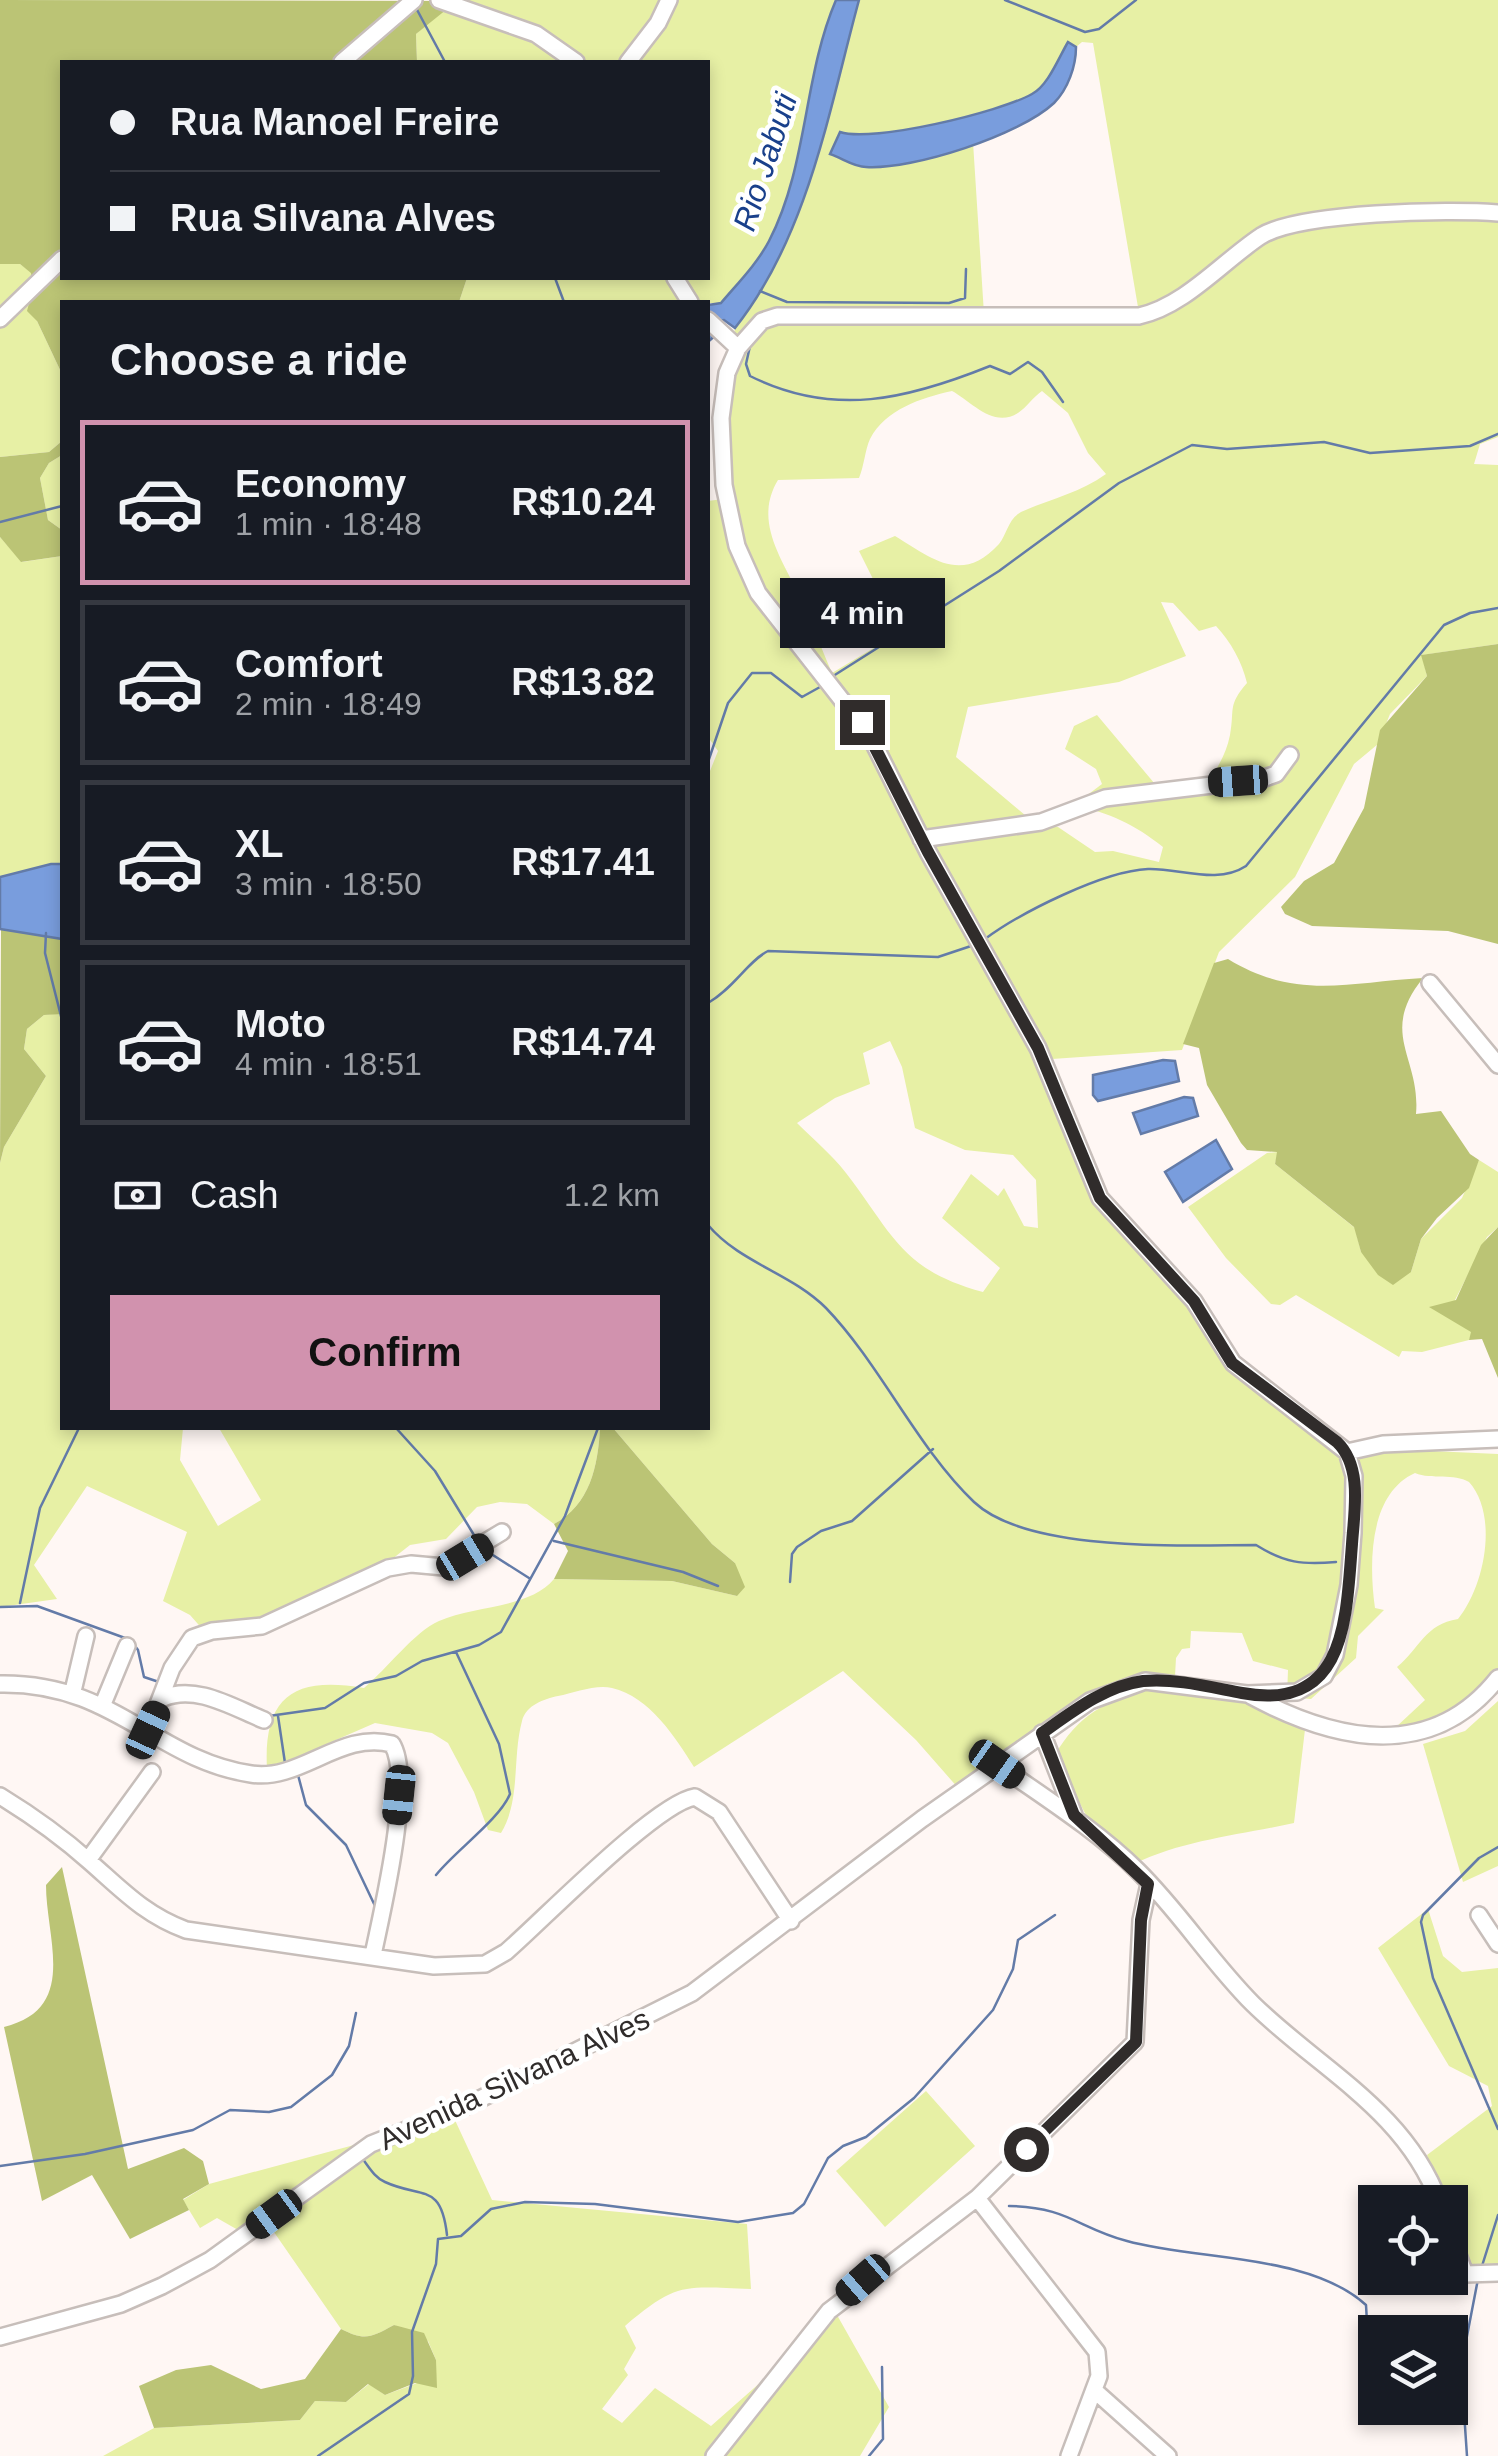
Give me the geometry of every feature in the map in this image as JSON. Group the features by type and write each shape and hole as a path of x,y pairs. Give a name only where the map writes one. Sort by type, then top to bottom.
{"street":[{"path":"344,60 414,0"},
{"path":"439,0 546,38 574,60"},
{"path":"630,60 658,23 669,0"},
{"path":"1247,1694 1308,1687 1324,1676 1335,1655 1349,1585 1353,1533 1354,1476 1347,1452 1232,1363 1194,1301 1100,1198 1038,1048 920,838 870,736 768,612 730,525 720,431 727,373 738,348 762,321 780,315 1139,316 1173,302 1281,226 1449,212 1498,213"},
{"path":"0,319 60,260"},
{"path":"714,325 738,348"},
{"path":"920,838 1041,822 1104,798 1262,779 1276,774 1290,755"},
{"path":"1430,984 1498,1064"},
{"path":"1347,1452 1432,1440 1498,1440"},
{"path":"148,1730 172,1668 192,1638 212,1631 262,1626 388,1568 411,1564 444,1567 502,1532"},
{"path":"73,1691 86,1636"},
{"path":"103,1704 127,1646"},
{"path":"1247,1694 1331,1730 1419,1735 1469,1708 1498,1678"},
{"name":"Avenida Silvana Alves","path":"0,2337 120,2304 162,2286 210,2260 371,2144 464,2107 646,2020 692,1993 997,1764 1090,1701 1126,1684 1188,1683 1247,1694"},
{"path":"0,1684 73,1691 185,1750 254,1775 271,1774 349,1744 378,1740 392,1744 397,1752 399,1795 374,1955"},
{"path":"163,1698 177,1692 199,1694 264,1720"},
{"path":"1042,1733 1074,1815"},
{"path":"997,1764 1074,1815 1148,1884 1252,2003 1379,2112 1424,2169 1431,2185"},
{"path":"1028,1786 1054,1766"},
{"path":"88,1860 152,1772"},
{"path":"0,1796 88,1860 139,1908 186,1930 434,1966 485,1964 506,1952 645,1829 685,1798 696,1797 719,1812 791,1920"},
{"path":"714,2456 829,2311 977,2198 1136,2042 1141,1920 1148,1884"},
{"path":"1479,1916 1498,1944"},
{"path":"977,2198 1097,2352 1101,2369 1069,2456"},
{"path":"1468,2274 1498,2274"},
{"path":"1094,2390 1168,2456"}],"green space":[{"path":"0,0 457,1 416,34 417,60 60,60 60,280 466,280 460,300 60,300 60,370 37,321 27,311 33,288 31,273 20,264 0,264"},
{"path":"453,0 836,0 817,60 799,153 782,213 759,258 721,303 460,300 466,280 710,280 710,60 417,60 416,34"},
{"path":"859,0 1498,0 1498,437 1480,444 1474,464 1498,465 1498,644 1422,655 1427,676 1390,714 1378,744 1354,764 1295,877 1219,952 1182,1050 1052,1059 1048,1063 1083,1167 1215,1335 1236,1369 1354,1457 1409,1450 1498,1454 1498,1668 1466,1702 1440,1717 1395,1728 1425,1700 1397,1667 1430,1631 1458,1619 1468,1604 1481,1569 1486,1530 1478,1496 1469,1482 1415,1473 1388,1497 1375,1533 1375,1608 1384,1610 1358,1636 1356,1658 1311,1699 1287,1697 1288,1670 1253,1661 1242,1633 1191,1631 1190,1648 1182,1649 1176,1658 1175,1676 1143,1680 1085,1701 959,1789 916,1740 843,1671 694,1767 650,1709 626,1693 606,1687 592,1688 542,1701 524,1715 514,1793 501,1833 488,1830 474,1792 448,1743 432,1733 375,1723 267,1770 271,1724 277,1708 288,1697 319,1685 364,1688 439,1621 530,1596 554,1579 672,1581 737,1596 735,1563 712,1544 615,1430 710,1430 710,771 718,751 710,740 710,501 723,499 719,432 735,328 789,238","holes":["1082,42 1093,43 1139,313 984,314 973,142 884,167 840,132 907,129 1016,101 1043,85 1068,43 1076,47","952,391 983,412 1000,418 1018,413 1042,391 1068,413 1088,453 1106,474 1021,512 999,544 972,563 947,564 895,536 859,551 875,583 872,596 892,637 832,673 771,535 771,494 778,480 859,478 870,439 885,420 905,406","1161,602 1173,603 1199,631 1216,626 1242,667 1247,683 1234,703 1230,735 1217,768 1205,786 1160,790 1097,715 1074,726 1065,749 1096,769 1102,784 1074,805 1110,816 1142,832 1163,847 1159,862 1113,851 1095,852 1058,827 1032,821 956,757 968,707 1119,682 1186,656","890,1041 902,1067 915,1128 965,1150 1013,1155 1036,1180 1038,1228 1024,1226 1004,1188 998,1196 971,1174 942,1218 1000,1268 983,1292 955,1283 916,1261 888,1232 841,1166 797,1123 835,1098 870,1084 863,1053"]},
{"path":"0,264 20,264 32,273 37,321 60,370 60,443 49,452 0,457"},
{"path":"60,443 60,456 49,463 40,478 48,520 60,529 60,556 21,562 0,537 0,457 49,452"},
{"path":"60,456 60,529 48,520 40,478 49,463"},
{"path":"0,537 22,562 60,556 60,864 0,877"},
{"path":"1498,644 1498,944 1448,931 1312,926 1285,914 1281,907 1304,881 1334,863 1364,808 1380,730 1427,676 1421,655"},
{"path":"1,928 60,939 60,1014 44,1015 27,1029 24,1049 46,1076 4,1147 0,1163"},
{"path":"1228,959 1253,972 1300,985 1423,978 1410,998 1402,1031 1416,1094 1416,1114 1441,1111 1470,1154 1479,1160 1469,1188 1437,1218 1421,1239 1411,1272 1393,1285 1378,1275 1361,1252 1354,1227 1275,1164 1277,1152 1247,1150 1207,1085 1199,1048 1183,1044 1214,963"},
{"path":"60,1013 60,1430 183,1430 180,1460 218,1526 261,1500 220,1430 600,1430 590,1483 576,1506 554,1524 527,1504 500,1502 477,1507 446,1539 410,1545 382,1567 283,1615 205,1632 190,1615 163,1601 187,1532 87,1486 34,1565 57,1599 0,1607 0,1163 4,1147 46,1076 24,1049 27,1029 44,1015"},
{"path":"1278,1152 1275,1164 1355,1228 1361,1252 1411,1272 1421,1239 1462,1198 1479,1160 1498,1172 1498,1227 1487,1237 1455,1300 1472,1332 1469,1340 1422,1352 1402,1351 1399,1357 1296,1295 1280,1305 1271,1304 1226,1258 1188,1207 1267,1153"},
{"path":"1498,1227 1498,1378 1482,1339 1469,1340 1471,1332 1429,1307 1456,1300 1481,1245"},
{"path":"600,1430 615,1430 712,1544 735,1563 745,1587 737,1596 672,1581 554,1579 568,1551 554,1524 584,1495 597,1456"},
{"path":"1149,1690 1229,1698 1306,1721 1294,1823 1192,1844 1134,1864 1088,1819 1055,1755 1073,1729 1094,1711"},
{"path":"1498,1701 1498,1866 1463,1882 1423,1744 1465,1731"},
{"path":"62,1867 128,2169 184,2148 203,2161 209,2184 183,2199 189,2210 130,2239 92,2175 42,2201 4,2027 27,2018 42,2005 50,1988 53,1970 46,1885"},
{"path":"1428,1909 1443,1956 1462,1972 1498,1968 1498,2269 1468,2272 1468,2185 1437,2185 1427,2155 1492,2106 1488,2086 1449,2066 1378,1948"},
{"path":"926,2091 975,2146 885,2227 836,2171"},
{"path":"454,2118 492,2200 747,2224 751,2289 683,2290 643,2311 625,2326 636,2348 624,2369 628,2375 602,2409 622,2423 655,2388 711,2426 837,2315 889,2407 860,2456 103,2456 154,2428 300,2420 315,2401 346,2402 369,2384 385,2395 420,2382 436,2360 428,2341 394,2325 368,2336 341,2329 267,2222 238,2230 217,2218 200,2228 183,2200 209,2184"},
{"path":"394,2325 424,2333 436,2360 437,2388 415,2383 385,2395 368,2384 346,2402 315,2401 300,2420 154,2428 139,2386 176,2370 211,2365 261,2389 305,2379 341,2329 368,2336"}],"water":[{"path":"836,0 859,0 813,171 781,253 735,328 724,320 711,322 719,332 710,340 710,305 721,303 753,266 782,212 825,29"},
{"path":"1068,42 1076,47 1076,54 1063,91 1054,103 1017,127 965,148 910,163 861,167 830,154 840,132 906,130 993,109 1032,94 1048,78"},
{"path":"60,864 60,939 0,929 0,877"},
{"path":"1163,1060 1175,1061 1179,1081 1098,1101 1093,1095 1093,1075"},
{"path":"1184,1097 1193,1098 1198,1116 1141,1134 1133,1113"},
{"path":"1216,1140 1232,1169 1183,1202 1165,1172"}],"waterway":[{"path":"1005,0 1085,32 1099,29 1136,0"},
{"path":"415,6 444,60"},
{"path":"760,291 787,302 949,303 965,298 966,269"},
{"path":"556,280 563,300"},
{"path":"750,346 746,364 750,376 811,397 841,400 900,395 990,366 1010,374 1028,362 1042,372 1063,402"},
{"path":"830,678 999,571 1119,483 1192,445 1227,449 1324,442 1370,453 1470,446 1498,434"},
{"path":"0,522 60,507"},
{"path":"985,939 1040,906 1108,877 1148,869 1223,874 1246,866 1444,625 1470,613 1498,608"},
{"path":"710,756 728,703 752,673 771,673 802,697 820,687"},
{"path":"46,933 45,953 60,1012"},
{"path":"710,1002 768,951 938,957 974,945"},
{"path":"710,1227 735,1249 826,1308 864,1354 954,1481 974,1502 999,1518 1068,1538 1150,1545 1256,1545 1294,1561 1336,1562"},
{"path":"20,1603 40,1508 78,1430"},
{"path":"398,1430 435,1471 477,1540"},
{"path":"269,1716 325,1708 364,1683 396,1676 422,1661 479,1645 501,1632 565,1516 597,1430"},
{"path":"790,1582 792,1554 797,1547 821,1531 852,1521 933,1449"},
{"path":"554,1541 683,1572 718,1586"},
{"path":"485,1550 529,1578"},
{"path":"0,1607 37,1606 125,1638"},
{"path":"132,1642 138,1650 144,1677 162,1683"},
{"path":"436,1875 497,1814 510,1794 499,1744 456,1652"},
{"path":"278,1716 285,1763"},
{"path":"298,1775 306,1805 346,1845 376,1908"},
{"path":"1498,1847 1479,1858 1423,1915 1421,1922 1433,1978 1498,2129"},
{"path":"318,2456 409,2394 413,2376 412,2332 436,2264 438,2239 461,2236 491,2209 525,2202 595,2204 738,2222 793,2213 804,2204 828,2158 843,2146 866,2137 914,2098 993,2010 1013,1969 1018,1940 1055,1915"},
{"path":"0,2166 85,2154 193,2130 230,2110 269,2112 291,2107 332,2075 349,2046 356,2013"},
{"path":"362,2158 381,2180 435,2199 447,2235"},
{"path":"1009,2206 1059,2214 1127,2241 1252,2261 1315,2276 1366,2305 1367,2315"},
{"path":"1482,2266 1498,2215"},
{"path":"1467,2456 1461,2367 1478,2279"},
{"path":"869,2456 883,2439 882,2367"}],"route":[{"path":"862,722 928,852 1038,1048 1100,1198 1202,1311 1232,1363 1337,1442 1347,1452 1354,1476 1349,1585 1335,1655 1324,1676 1297,1692 1247,1694 1156,1681 1126,1684 1090,1701 1042,1733 1074,1815 1148,1884 1141,1920 1136,2042 1026,2149"}],"water label":[{"name":"Rio Jabuti","path":"765,162"}]}
